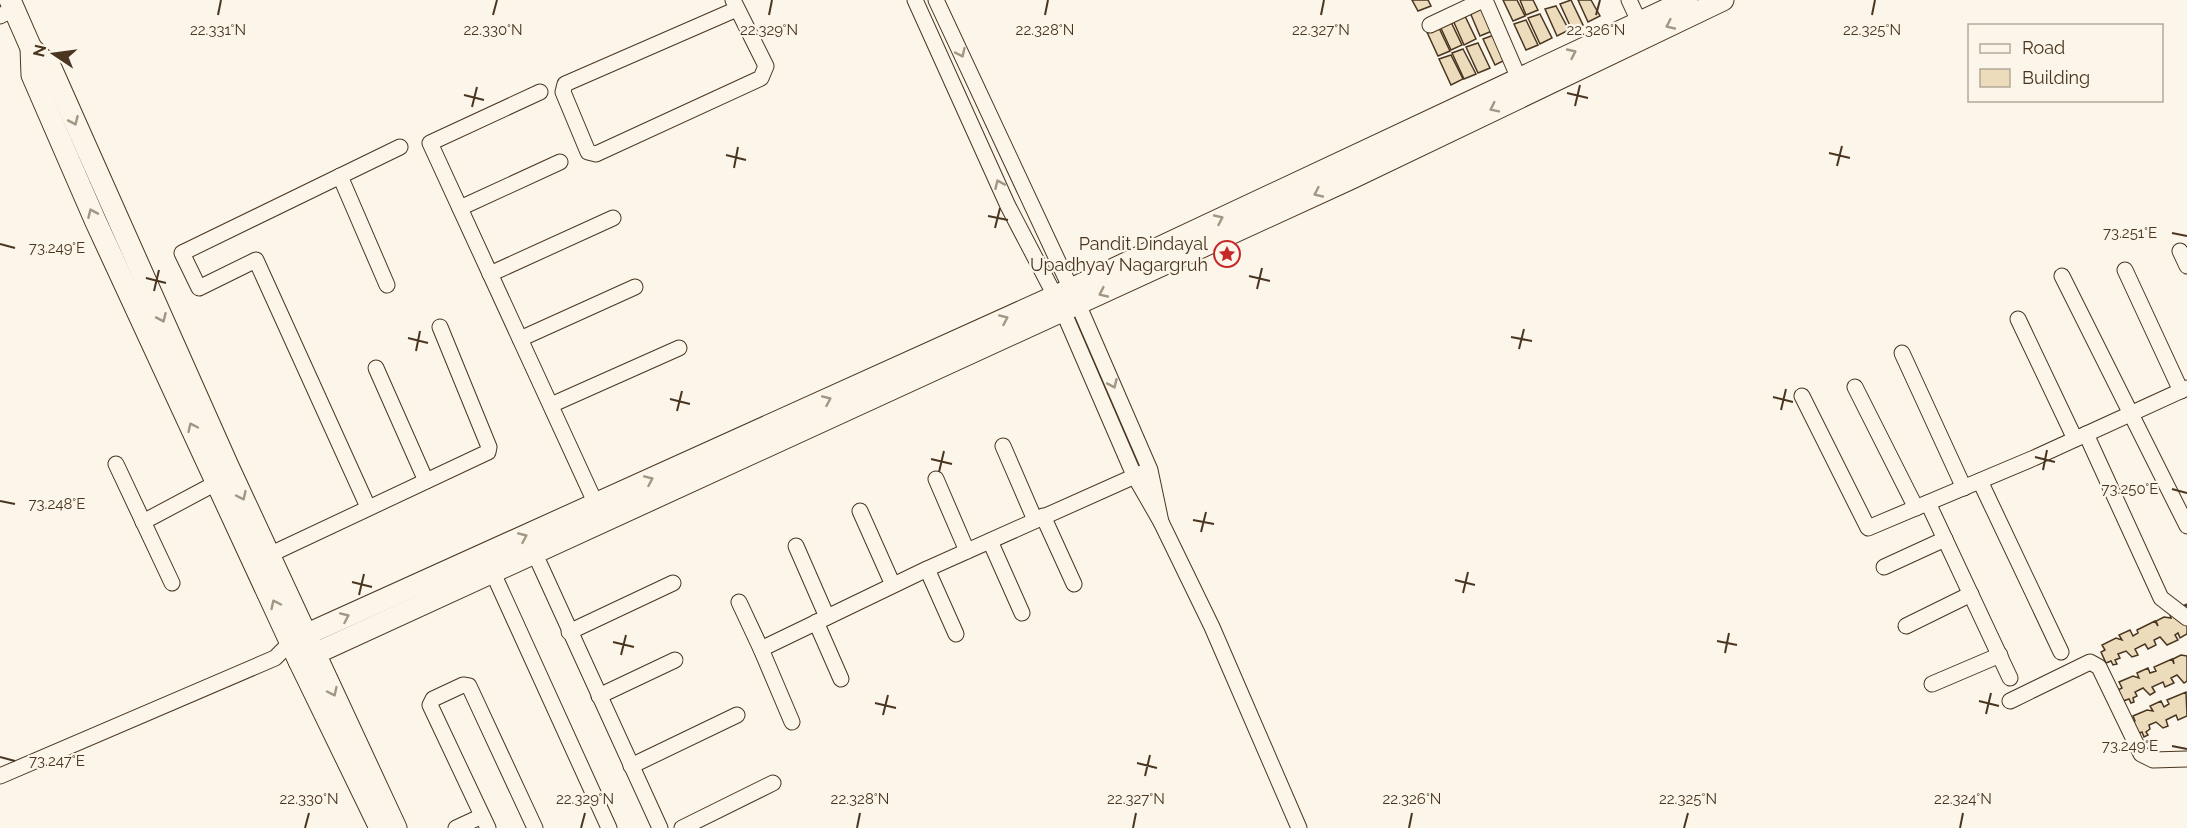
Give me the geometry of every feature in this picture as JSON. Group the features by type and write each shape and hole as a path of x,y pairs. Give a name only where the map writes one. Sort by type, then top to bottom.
{"street":[{"path":"915,0 1008,206 1067,300 1134,475 1161,522 1212,627 1299,828"},
{"path":"936,0 1067,300 1150,470 1161,522"},
{"path":"1430,25 1484,0 1522,85"},
{"path":"1629,0 1643,29"},
{"path":"1643,29 1687,0"},
{"path":"303,648 1067,300 1352,178 1522,85 1643,29 1723,0"},
{"path":"735,5 766,66 761,78 596,154 588,152 563,92 565,84 735,5"},
{"path":"8,8 31,48 51,68 269,555 303,648 380,828"},
{"path":"31,48 32,75 95,220 218,482 396,828"},
{"path":"540,92 430,143 600,513"},
{"path":"368,507 256,260 199,288 182,253 400,147"},
{"path":"460,208 560,162"},
{"path":"340,176 387,285"},
{"path":"490,274 613,218"},
{"path":"2180,251 2187,266"},
{"path":"1802,396 1868,528 1980,481 2184,389 2125,270"},
{"path":"2062,276 2187,526"},
{"path":"520,339 634,287"},
{"path":"2018,319 2162,598 2187,618"},
{"path":"269,555 489,450 440,327"},
{"path":"550,405 679,348"},
{"path":"1902,353 1964,488"},
{"path":"376,368 426,481"},
{"path":"1855,387 1922,505 1945,539 2010,678"},
{"path":"1003,446 1074,584"},
{"path":"116,464 172,584"},
{"path":"761,650 927,569 1134,475 1150,470"},
{"path":"936,479 967,551"},
{"path":"1980,481 2061,652"},
{"path":"143,522 218,482"},
{"path":"860,511 893,585"},
{"path":"0,776 275,658 493,573 535,554 600,513"},
{"path":"1884,567 1945,539"},
{"path":"990,541 1022,613"},
{"path":"796,546 841,679"},
{"path":"535,554 660,828"},
{"path":"927,569 956,634"},
{"path":"493,573 609,828"},
{"path":"569,632 673,583"},
{"path":"1906,626 1971,594"},
{"path":"739,602 792,722"},
{"path":"1932,684 2000,655"},
{"path":"600,696 675,660"},
{"path":"2010,701 2090,662 2094,663 2099,667 2141,754 2153,760 2187,759"},
{"path":"456,828 485,822 430,705 433,699 466,684 534,828"},
{"path":"631,766 737,715"},
{"path":"682,828 773,783"}],"building":[{"path":"1412,0 1428,0 1431,6 1418,11"},
{"path":"1503,0 1517,0 1525,16 1513,21"},
{"path":"1520,0 1533,0 1538,10 1526,15"},
{"path":"1571,0 1583,25 1572,30 1560,4"},
{"path":"1578,0 1591,0 1600,16 1588,22"},
{"path":"1480,6 1492,31 1480,36 1469,10"},
{"path":"1556,6 1569,30 1557,36 1545,9"},
{"path":"1464,14 1476,39 1464,45 1452,18"},
{"path":"1540,14 1552,38 1540,44 1528,18"},
{"path":"1450,20 1462,45 1451,50 1439,24"},
{"path":"1526,20 1538,45 1526,50 1514,24"},
{"path":"1438,26 1450,51 1438,56 1426,30"},
{"path":"1494,35 1507,59 1495,65 1483,39"},
{"path":"1478,43 1490,68 1478,73 1466,47"},
{"path":"1463,49 1476,74 1464,79 1452,53"},
{"path":"1451,55 1463,79 1451,85 1439,59"},
{"path":"2187,604 2187,634 2180,638 2178,633 2175,635 2178,640 2167,645 2160,637 2154,640 2156,645 2148,649 2145,644 2135,649 2138,655 2132,657 2126,651 2118,654 2120,658 2115,660 2117,664 2113,665 2111,661 2106,663 2101,652 2105,650 2102,645 2116,638 2122,640 2119,635 2130,630 2133,636 2138,633 2137,630 2155,621 2158,626 2156,621 2164,617 2171,618 2169,612"},
{"path":"2181,655 2187,656 2187,681 2184,683 2177,675 2171,678 2174,683 2165,687 2163,682 2152,687 2155,692 2150,695 2143,688 2135,692 2137,696 2133,698 2134,702 2131,703 2129,699 2123,701 2118,690 2122,688 2119,682 2133,676 2139,678 2137,673 2148,668 2150,673 2156,671 2154,667 2172,659 2174,664 2173,659"},
{"path":"2186,692 2187,716 2178,720 2176,715 2166,720 2168,726 2163,728 2156,722 2149,725 2150,729 2146,732 2148,735 2144,737 2142,732 2137,734 2132,723 2135,721 2133,716 2147,710 2153,711 2150,706 2161,701 2164,707 2169,704 2167,700"}],"place":[{"name":"Pandit Dindayal Upadhyay Nagargruh","path":"1227,254"}]}
